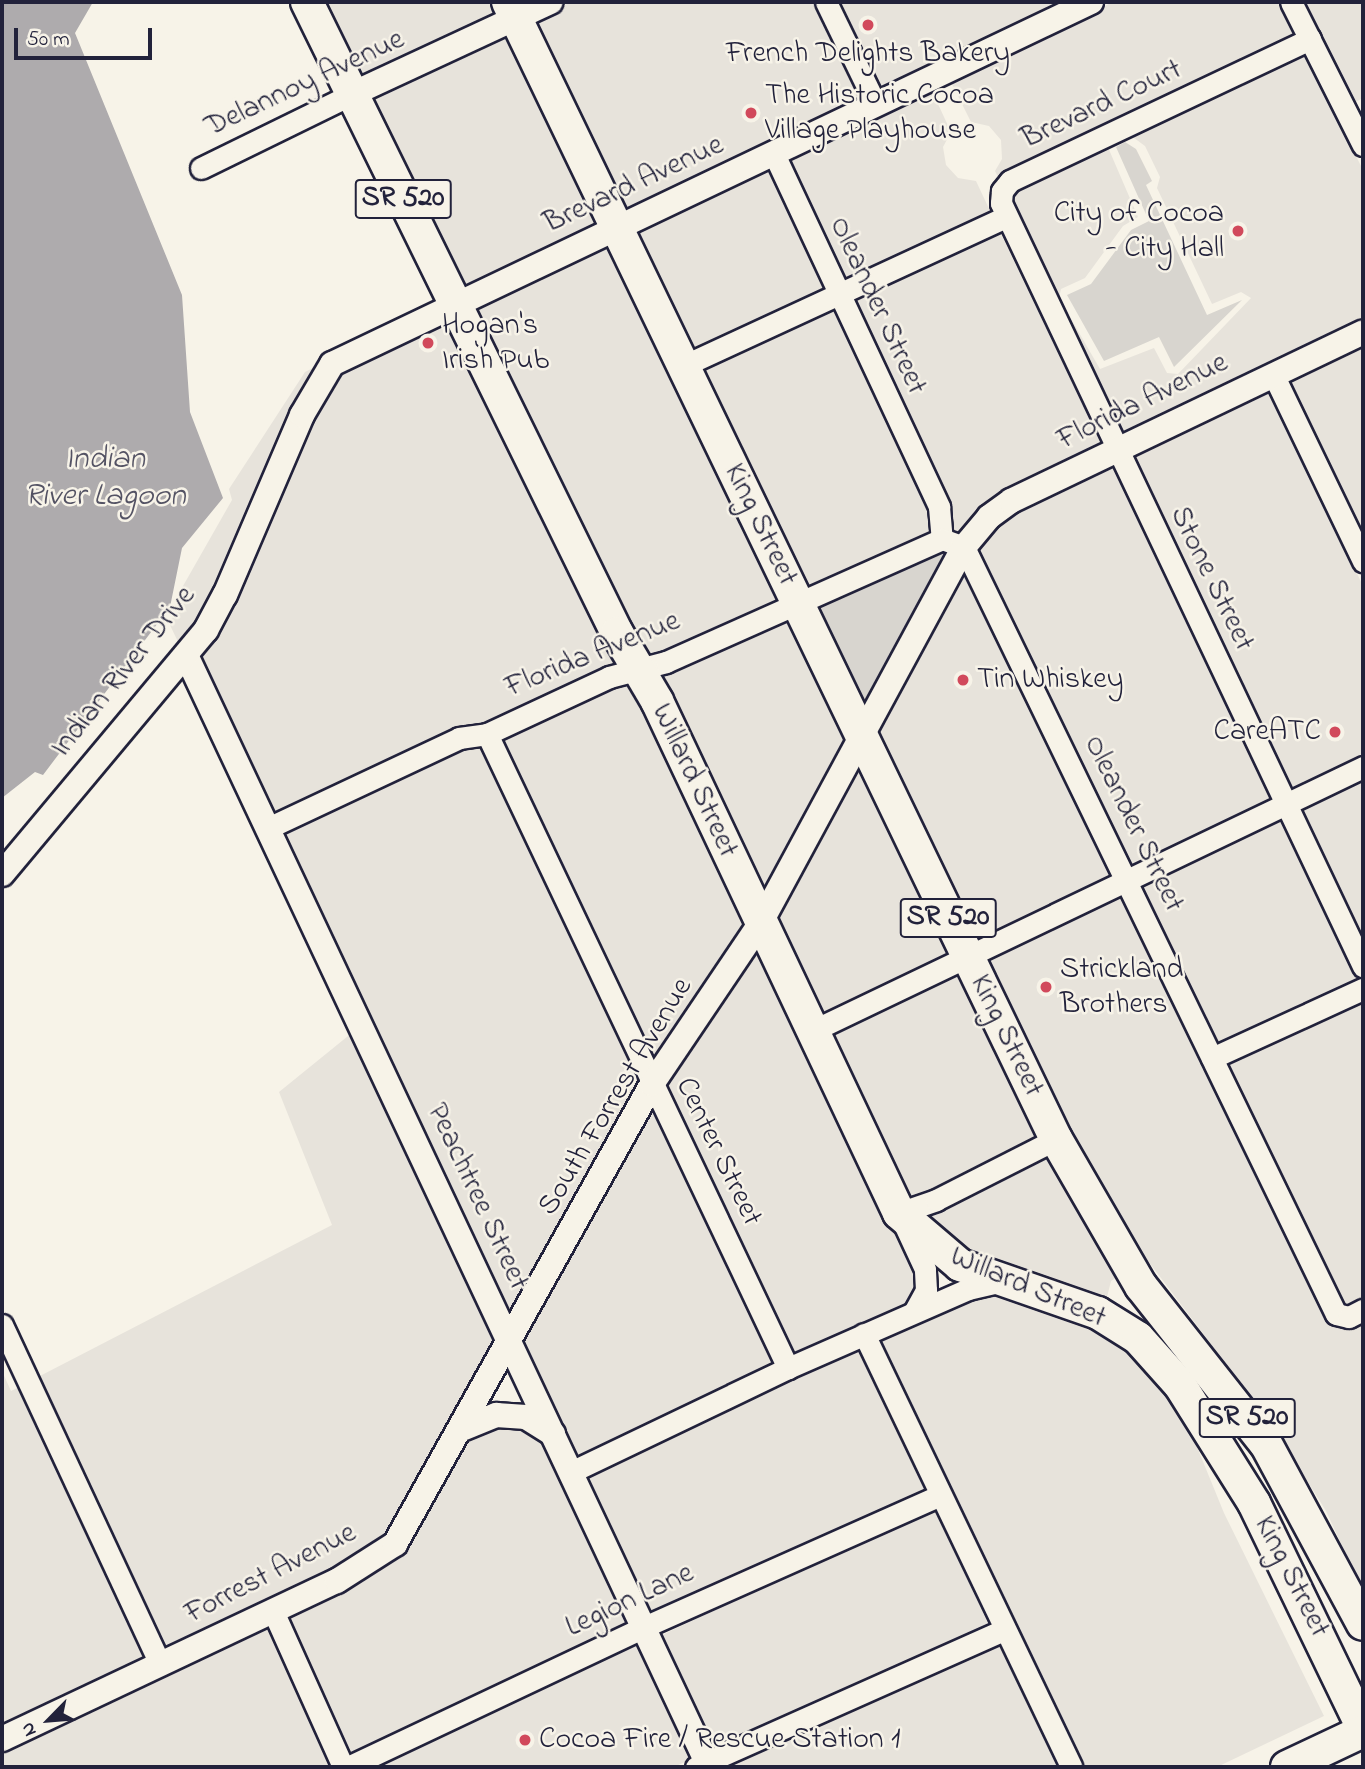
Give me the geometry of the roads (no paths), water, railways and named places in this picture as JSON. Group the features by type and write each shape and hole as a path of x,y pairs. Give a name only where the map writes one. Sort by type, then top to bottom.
{"main road":[{"name":"Willard Street","path":"307,2 350,95 639,670 810,1032 899,1213 960,1265 998,1282 1098,1313 1138,1338 1180,1385 1212,1431"},
{"name":"SR 520","path":"512,10 684,366"},
{"name":"King Street","path":"684,366 1056,1139 1140,1286 1266,1444 1363,1623"},
{"name":"King Street","path":"1212,1431 1292,1574 1363,1729"},
{"path":"1287,1767 1363,1729"}],"street":[{"name":"Delannoy Avenue","path":"201,168 350,95 512,10 550,2"},
{"path":"825,2 876,105"},
{"name":"Brevard Avenue","path":"302,415 332,364 1091,2"},
{"path":"1291,2 1310,39 1356,112 1363,145"},
{"name":"Brevard Court","path":"1005,217 1002,191 1010,181 1310,39"},
{"name":"Oleander Street","path":"774,154 939,507 953,543 1128,879 1336,1314 1349,1317 1363,1310"},
{"path":"684,366 1005,217"},
{"name":"Stone Street","path":"1005,217 1363,966"},
{"name":"Florida Avenue","path":"268,828 459,738 487,734 609,677 639,670 797,602 820,597 953,543 1011,501 1363,332"},
{"path":"1273,374 1363,561"},
{"name":"Indian River Drive","path":"2,874 186,655 225,595 302,415"},
{"name":"South Forrest Avenue","path":"512,1342 652,1084 760,924 861,736 953,543"},
{"name":"Peachtree Street","path":"186,655 512,1342 644,1627 704,1766"},
{"name":"Center Street","path":"487,734 788,1368"},
{"path":"810,1032 1363,767"},
{"path":"1212,1058 1363,989"},
{"path":"914,1312 926,1290 925,1269 899,1213 936,1200 1056,1139"},
{"path":"571,1472 864,1334 914,1312 998,1282"},
{"path":"2,1325 160,1664"},
{"path":"864,1334 1071,1767"},
{"name":"Forrest Avenue","path":"2,1739 355,1571 395,1544 512,1342"},
{"path":"464,1428 496,1415 526,1417 554,1435"},
{"name":"Legion Lane","path":"346,1767 644,1627 940,1495"},
{"path":"273,1611 346,1767"},
{"path":"704,1766 1004,1630"}],"water":[{"name":"Indian River Lagoon","path":"2,2 93,2 75,33 182,295 190,412 223,498 182,548 170,607 43,775 35,772 2,798"}],"place":[{"name":"French Delights Bakery","path":"868,25"},
{"name":"The Historic Cocoa Village Playhouse","path":"751,113"},
{"name":"City of Cocoa - City Hall","path":"1238,231"},
{"name":"Hogan's Irish Pub","path":"428,343"},
{"name":"Tin Whiskey","path":"963,680"},
{"name":"CareATC","path":"1335,732"},
{"name":"Strickland Brothers","path":"1046,987"},
{"name":"Cocoa Fire / Rescue Station 1","path":"525,1740"}]}
